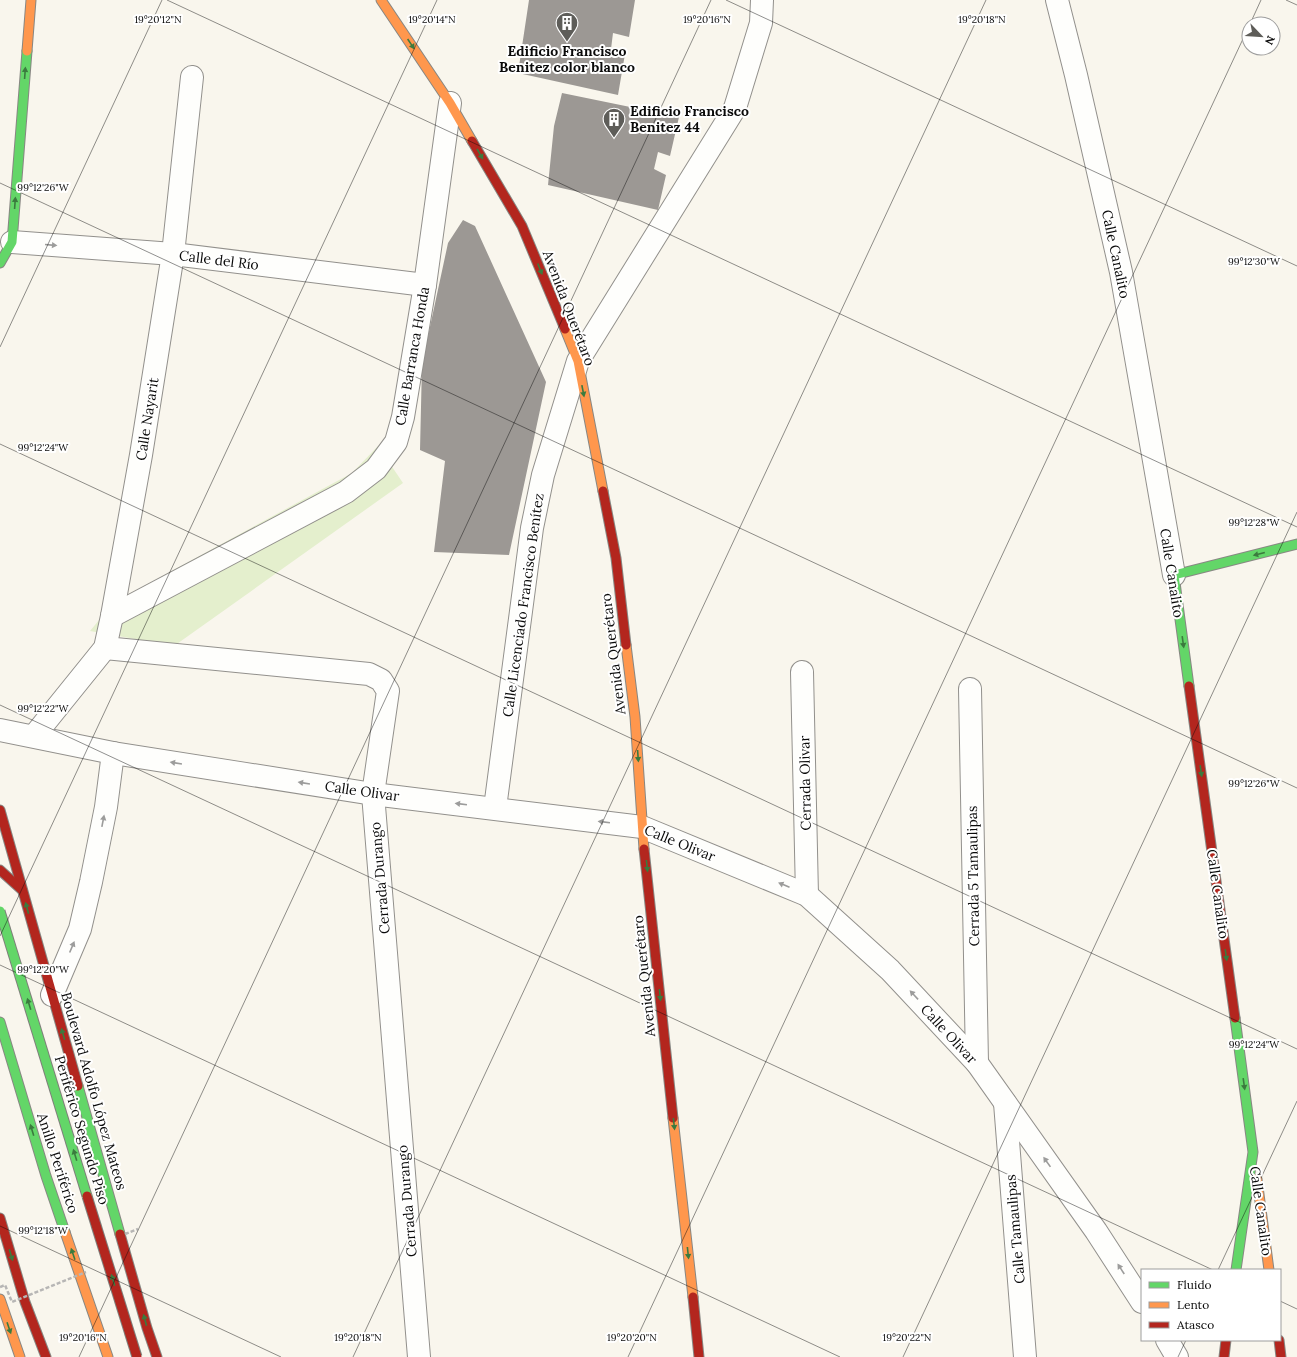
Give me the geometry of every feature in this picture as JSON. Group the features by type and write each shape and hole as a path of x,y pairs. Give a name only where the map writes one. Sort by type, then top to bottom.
{"main road":[{"path":"0,263 12,242 31,0"},
{"name":"Avenida Querétaro","path":"381,0 450,103 522,226 578,361 616,558 635,717 642,827 699,1357"},
{"path":"1174,575 1297,544"},
{"name":"Calle Canalito","path":"1174,575 1269,1269"},
{"name":"Boulevard Adolfo López Mateos","path":"0,810 147,1328 157,1357"},
{"path":"0,870 22,890"},
{"name":"Periférico Segundo Piso","path":"0,911 137,1357"},
{"name":"Anillo Periférico","path":"0,1022 46,1176 108,1357"},
{"name":"Calle Canalito","path":"1236,1269 1254,1152"},
{"path":"0,1218 25,1302 46,1357"},
{"path":"0,1299 20,1357"},
{"path":"1224,1357 1226,1341"},
{"path":"1279,1341 1281,1357"}],"street":[{"name":"Calle Licenciado Francisco Benítez","path":"495,808 532,528 543,474 578,361 735,108 761,23 762,0"},
{"name":"Calle Canalito","path":"1057,0 1076,75 1121,272 1174,575"},
{"name":"Calle Nayarit","path":"34,736 105,648 141,455 173,254 192,77"},
{"name":"Calle Barranca Honda","path":"112,616 346,492 376,469 396,442 403,417 425,285 450,103"},
{"name":"Calle del Río","path":"12,242 173,254 425,285"},
{"name":"Cerrada Durango","path":"105,648 369,674 381,680 388,691 374,794 419,1357"},
{"name":"Cerrada Olivar","path":"802,672 807,895"},
{"name":"Cerrada 5 Tamaulipas","path":"970,689 977,1063"},
{"name":"Calle Olivar","path":"0,730 113,754 374,794 642,827 807,895 890,970 977,1063 1096,1231 1141,1300"},
{"path":"52,995 80,929 106,807 113,754"},
{"name":"Calle Tamaulipas","path":"1004,1102 1025,1357"},
{"path":"1167,1341 1178,1357"}],"path":[{"path":"124,1235 138,1229"},
{"path":"0,1287 5,1285 12,1302 92,1270"}],"green space":[{"path":"378,446 403,483 174,646 90,631 113,603 352,473"}],"building":[{"name":"Edificio Francisco Benitez color blanco","path":"529,0 635,0 629,37 613,33 611,49 625,54 618,95 518,73"},
{"name":"Edificio Francisco Benitez 44","path":"562,93 679,117 670,156 658,152 654,169 666,175 658,210 548,185 554,126"},
{"path":"463,220 475,226 546,382 509,555 434,552 445,461 420,450 422,364 448,243"}],"traffic: fast":[{"path":"0,263 12,242 27,51"},
{"path":"1189,686 1174,575 1297,544"},
{"path":"0,911 87,1196"},
{"path":"1235,1018 1253,1152 1236,1269"},
{"path":"0,1022 46,1176 65,1232"},
{"path":"78,1086 120,1234"}],"traffic: slow":[{"path":"27,51 31,0"},
{"path":"381,0 450,103 472,141"},
{"path":"565,329 578,361 603,491"},
{"path":"626,645 635,717 644,849"},
{"path":"673,1118 693,1297"},
{"path":"1257,1179 1269,1269"},
{"path":"65,1232 108,1357"},
{"path":"0,1299 20,1357"}],"traffic: jam":[{"path":"472,141 522,226 565,329"},
{"path":"603,491 616,558 626,645"},
{"path":"1189,686 1235,1018"},
{"path":"0,810 78,1086"},
{"path":"644,849 673,1118"},
{"path":"0,870 22,890"},
{"path":"87,1196 137,1357"},
{"path":"0,1218 25,1302 46,1357"},
{"path":"120,1234 147,1328 157,1357"},
{"path":"693,1297 699,1357"},
{"path":"1224,1357 1226,1341"},
{"path":"1279,1341 1281,1357"}],"place":[{"name":"Edificio Francisco Benitez color blanco","path":"567,42"},
{"name":"Edificio Francisco Benitez 44","path":"614,138"}]}
